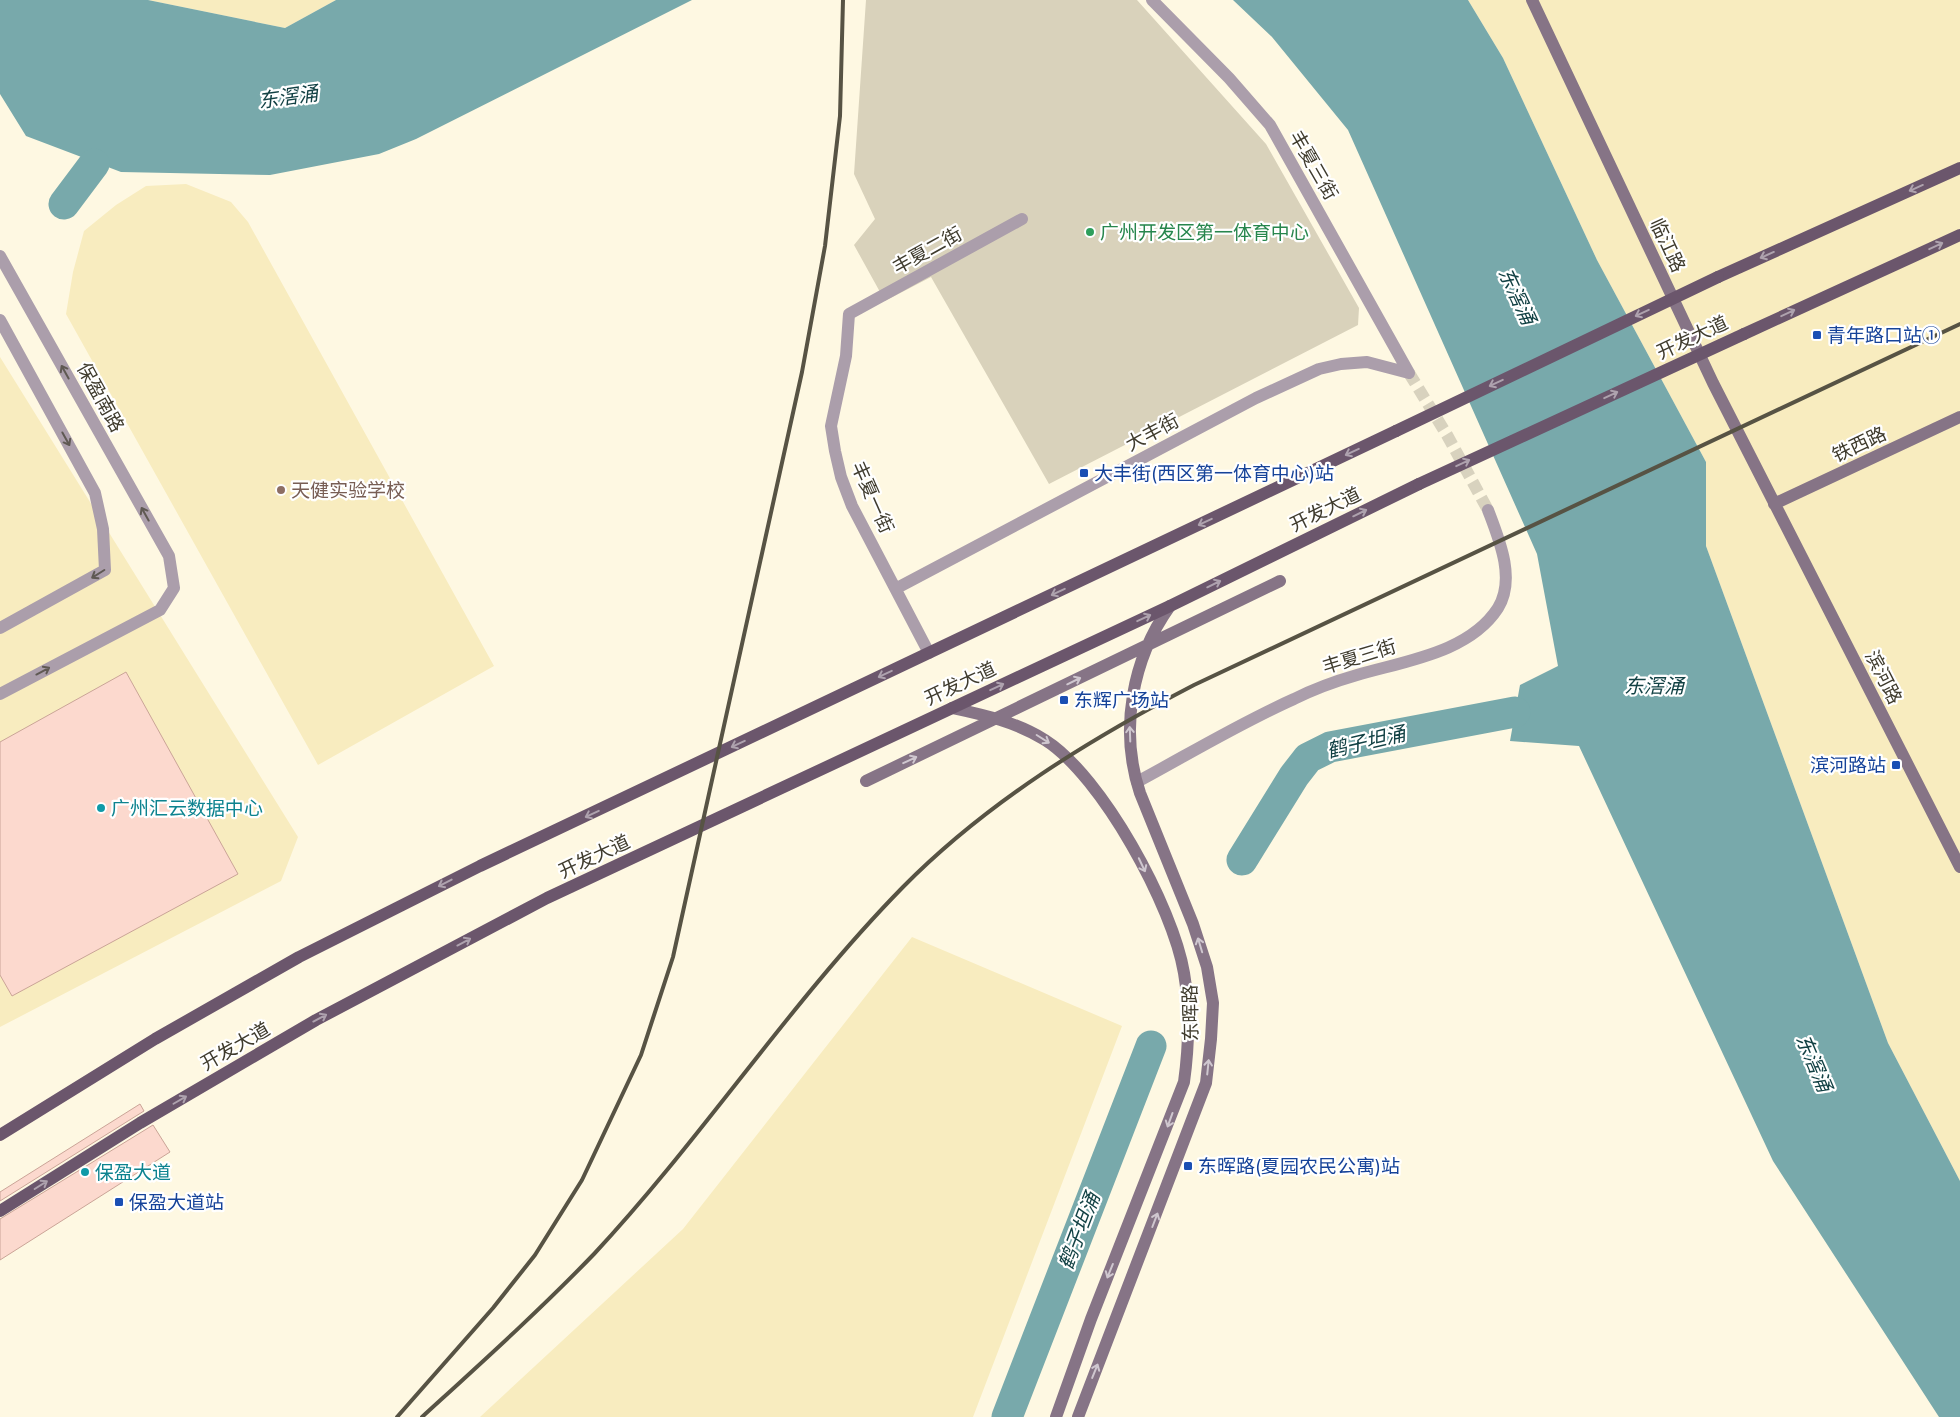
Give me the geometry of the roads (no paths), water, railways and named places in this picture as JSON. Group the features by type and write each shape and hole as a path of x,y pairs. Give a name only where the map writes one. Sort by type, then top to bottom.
{"main road":[{"name":"开发大道","path":"0,1135 155,1039 299,957 480,866 1718,277 1960,168"},
{"name":"开发大道","path":"0,1211 140,1123 308,1025 547,898 1170,606 1419,484 1960,235"}],"street":[{"name":"丰夏三街","path":"1152,0 1230,78 1270,126 1409,373"},
{"name":"临江路","path":"1532,0 1713,383 1774,504"},
{"name":"丰夏二街","path":"849,314 1022,219"},
{"name":"保盈南路","path":"0,256 169,556 174,588 160,610 0,694"},
{"name":"丰夏一街","path":"849,314 846,356 831,426 834,451 852,506 897,588 929,653"},
{"path":"0,320 96,493 103,529 105,570 0,628"},
{"name":"大丰街","path":"897,588 1256,398 1296,379 1320,369 1342,364 1367,362 1409,373"},
{"name":"铁西路","path":"1774,504 1960,417"},
{"name":"滨河路","path":"1774,504 1960,867"},
{"name":"丰夏三街","path":"1137,782 1292,699 1355,675 1432,653 1462,640 1484,625 1498,607 1504,591 1505,565 1499,537 1488,510"},
{"path":"866,781 1280,581"},
{"name":"东晖路","path":"1078,1417 1206,1083 1211,1039 1213,1003 1207,967 1193,924 1137,782 1130,753 1129,719 1137,679 1155,627 1170,606"},
{"name":"东晖路","path":"952,708 999,718 1033,732 1057,749 1095,789 1136,852 1178,948 1184,972 1189,1050 1184,1082 1091,1319 1056,1417"}],"water":[{"name":"东滘涌","path":"0,0 148,0 285,28 336,0 692,0 416,139 379,154 270,175 121,172 26,136 0,94"},
{"name":"东滘涌","path":"1233,0 1468,0 1503,58 1597,260 1706,462 1706,546 1888,1043 1960,1181 1960,1417 1939,1417 1773,1161 1579,746 1510,741 1520,685 1558,666 1537,554 1348,130 1272,37"}],"waterway":[{"path":"64,204 94,164"},
{"name":"鹤子坦涌","path":"1242,860 1294,776 1308,758 1330,747 1515,712"},
{"name":"鹤子坦涌","path":"1007,1417 1151,1046"}],"tunnel":[{"path":"1409,373 1447,435 1488,510"}],"railway":[{"path":"397,1417 493,1308 535,1255 582,1180 641,1055 673,957 802,372 825,246 840,116 843,0"},
{"path":"422,1417 531,1317 594,1254 673,1163 823,976 903,887 969,827 1041,774 1116,727 1194,685 1960,324"}],"place":[{"name":"广州开发区第一体育中心","path":"1090,232"},
{"name":"青年路口站①","path":"1817,335"},
{"name":"大丰街(西区第一体育中心)站","path":"1084,473"},
{"name":"天健实验学校","path":"281,490"},
{"name":"东辉广场站","path":"1064,700"},
{"name":"滨河路站","path":"1896,765"},
{"name":"广州汇云数据中心","path":"101,808"},
{"name":"东晖路(夏园农民公寓)站","path":"1188,1166"},
{"name":"保盈大道","path":"85,1172"},
{"name":"保盈大道站","path":"119,1202"}]}
